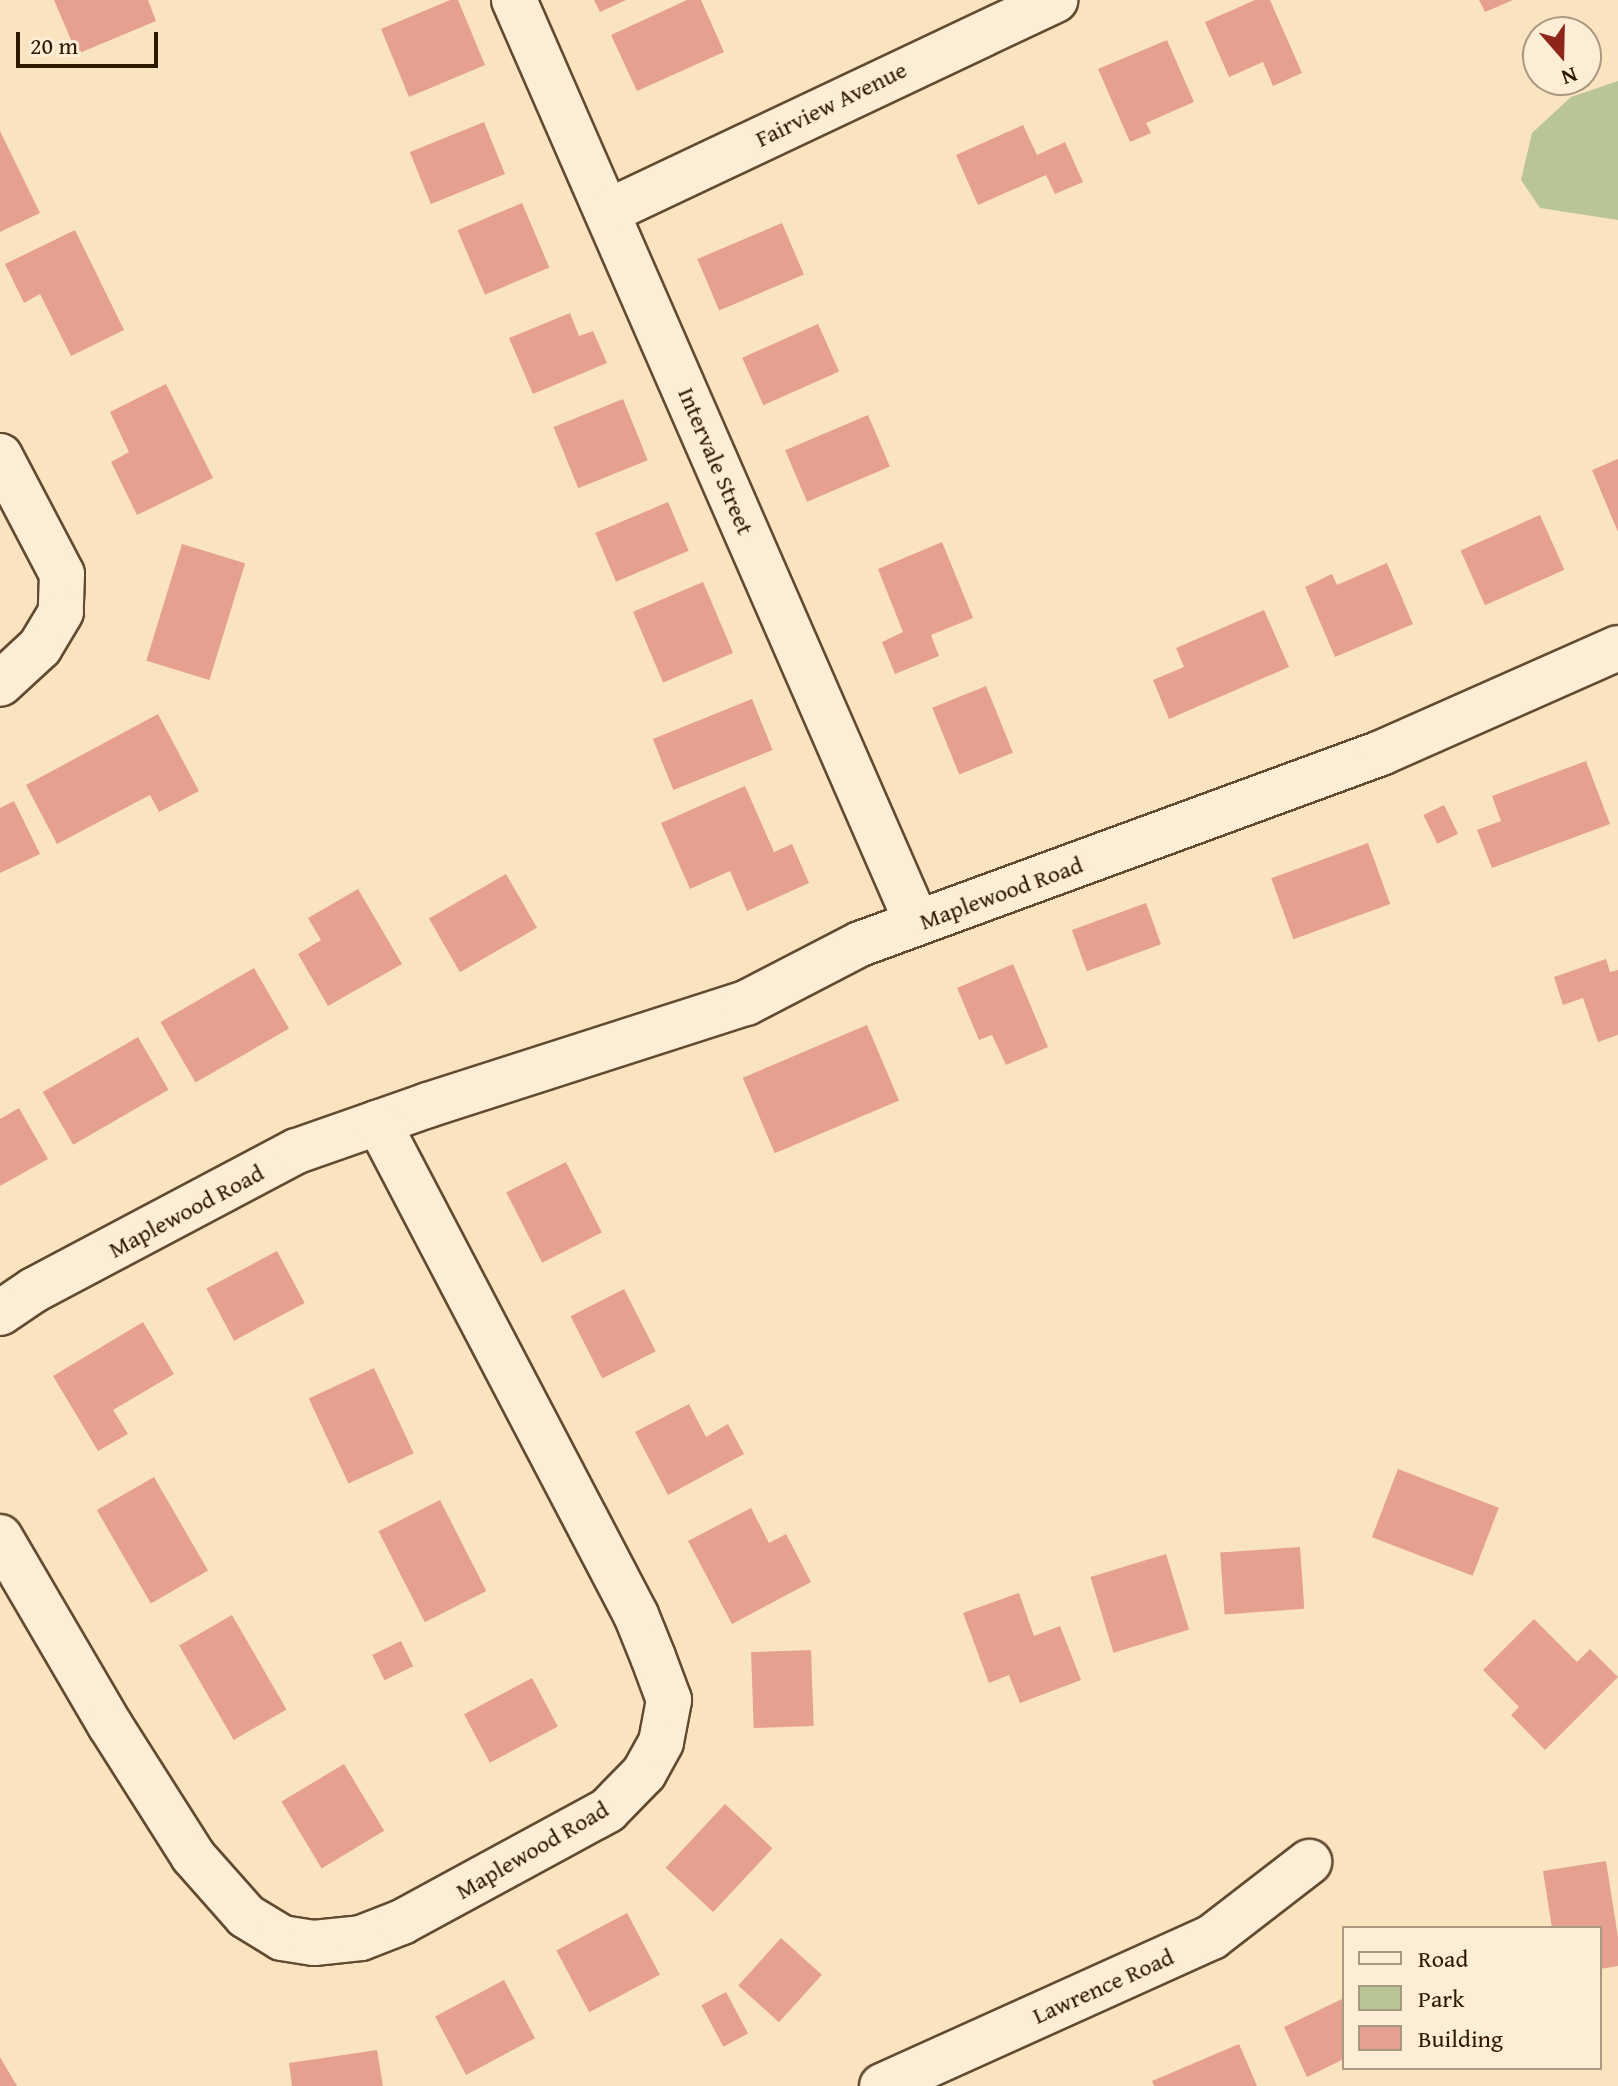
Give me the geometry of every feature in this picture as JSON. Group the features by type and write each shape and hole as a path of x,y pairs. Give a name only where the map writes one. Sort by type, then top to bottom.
{"street":[{"name":"Intervale Street","path":"514,0 917,923"},
{"name":"Fairview Avenue","path":"607,212 1055,0"},
{"path":"0,456 62,574 61,612 40,647 0,684"},
{"name":"Maplewood Road","path":"0,1313 34,1290 297,1151 746,1003 860,944 1381,753 1618,648"},
{"name":"Maplewood Road","path":"0,1537 110,1725 193,1856 246,1916 282,1938 314,1943 361,1938 402,1922 608,1810 644,1773 661,1742 669,1700 636,1615 378,1122"},
{"name":"Lawrence Road","path":"882,2086 1212,1937 1309,1862"}],"green space":[{"path":"1618,81 1618,220 1540,208 1521,180 1532,133 1571,97 1602,96 1602,86"}],"building":[{"path":"54,0 148,0 156,21 77,54"},
{"path":"450,0 458,0 485,65 409,97 381,29"},
{"path":"594,0 626,0 600,12"},
{"path":"687,0 701,0 724,52 637,91 611,35"},
{"path":"1255,0 1270,0 1302,73 1273,86 1263,62 1229,77 1205,22"},
{"path":"1479,0 1513,0 1485,12"},
{"path":"1167,40 1194,102 1146,123 1151,133 1130,142 1098,69"},
{"path":"484,122 505,174 431,204 410,152"},
{"path":"1023,125 1037,155 1065,142 1083,182 1055,194 1046,175 978,205 956,155"},
{"path":"0,131 40,213 0,232"},
{"path":"522,203 549,267 485,295 458,230"},
{"path":"782,223 804,275 719,310 697,259"},
{"path":"75,230 124,330 71,356 40,294 24,303 5,264"},
{"path":"570,313 579,336 593,331 607,363 533,394 509,338"},
{"path":"818,324 839,372 763,405 742,358"},
{"path":"166,384 213,478 137,515 111,462 129,452 110,412"},
{"path":"623,399 648,460 578,488 553,427"},
{"path":"868,415 890,467 807,502 785,450"},
{"path":"1618,459 1618,532 1592,470"},
{"path":"668,502 689,551 616,582 595,533"},
{"path":"1540,515 1564,570 1485,605 1461,550"},
{"path":"942,542 973,618 931,635 939,656 895,674 882,642 903,632 878,569"},
{"path":"182,544 245,563 209,680 146,661"},
{"path":"1387,563 1413,624 1335,657 1305,587 1332,574 1337,585"},
{"path":"703,582 733,653 663,683 633,612"},
{"path":"1264,610 1289,667 1169,719 1153,680 1184,667 1176,648"},
{"path":"986,686 1013,753 959,774 932,708"},
{"path":"752,699 773,750 673,790 653,739"},
{"path":"158,714 199,791 159,812 150,795 57,844 26,785"},
{"path":"1586,761 1610,824 1492,868 1477,830 1501,821 1492,796"},
{"path":"745,786 774,852 792,844 809,883 747,911 730,871 690,889 661,823"},
{"path":"14,801 40,854 0,873 0,808"},
{"path":"1444,805 1458,834 1437,844 1423,815"},
{"path":"1368,843 1390,904 1293,939 1271,878"},
{"path":"506,874 537,928 460,972 429,918"},
{"path":"358,889 402,964 328,1006 298,954 321,940 308,918"},
{"path":"1146,903 1161,944 1087,971 1072,930"},
{"path":"1606,959 1610,972 1618,970 1618,1035 1598,1042 1583,998 1563,1005 1554,977"},
{"path":"1013,964 1048,1047 1006,1065 992,1035 979,1040 957,988"},
{"path":"254,968 289,1029 195,1083 160,1022"},
{"path":"867,1025 899,1100 775,1153 743,1078"},
{"path":"138,1037 168,1090 73,1145 43,1092"},
{"path":"19,1108 48,1159 0,1186 0,1119"},
{"path":"566,1162 602,1232 542,1263 506,1192"},
{"path":"277,1251 305,1303 234,1341 206,1289"},
{"path":"624,1289 656,1351 602,1379 571,1316"},
{"path":"143,1322 174,1374 113,1410 128,1434 98,1451 53,1376"},
{"path":"374,1368 414,1453 348,1484 309,1398"},
{"path":"689,1404 706,1437 728,1424 744,1454 668,1495 635,1432"},
{"path":"1398,1469 1499,1508 1473,1576 1372,1537"},
{"path":"154,1477 208,1571 151,1604 97,1510"},
{"path":"440,1500 486,1591 425,1622 379,1531"},
{"path":"751,1508 769,1543 786,1534 811,1582 732,1624 688,1541"},
{"path":"1300,1547 1304,1609 1225,1614 1220,1553"},
{"path":"1166,1554 1189,1630 1114,1653 1090,1577"},
{"path":"1019,1593 1034,1636 1060,1626 1081,1680 1020,1703 1009,1675 989,1683 963,1613"},
{"path":"232,1615 286,1709 234,1740 179,1646"},
{"path":"1534,1619 1577,1662 1590,1649 1618,1677 1545,1750 1511,1715 1519,1707 1483,1670"},
{"path":"401,1641 413,1666 385,1680 372,1655"},
{"path":"811,1650 814,1726 754,1728 751,1652"},
{"path":"532,1678 558,1727 490,1763 464,1714"},
{"path":"344,1764 384,1831 322,1868 281,1802"},
{"path":"725,1804 773,1848 713,1912 666,1868"},
{"path":"1606,1861 1618,1937 1618,1966 1602,1969 1602,1926 1552,1926 1543,1871"},
{"path":"627,1913 660,1975 589,2012 556,1951"},
{"path":"781,1938 822,1975 779,2022 738,1986"},
{"path":"504,1980 535,2038 466,2075 435,2017"},
{"path":"726,1992 748,2033 723,2047 701,2005"},
{"path":"1342,1999 1342,2060 1307,2077 1284,2027"},
{"path":"1239,2044 1257,2086 1154,2086 1152,2081"},
{"path":"377,2050 383,2086 292,2086 289,2063"},
{"path":"0,2057 17,2086 0,2086"}]}
